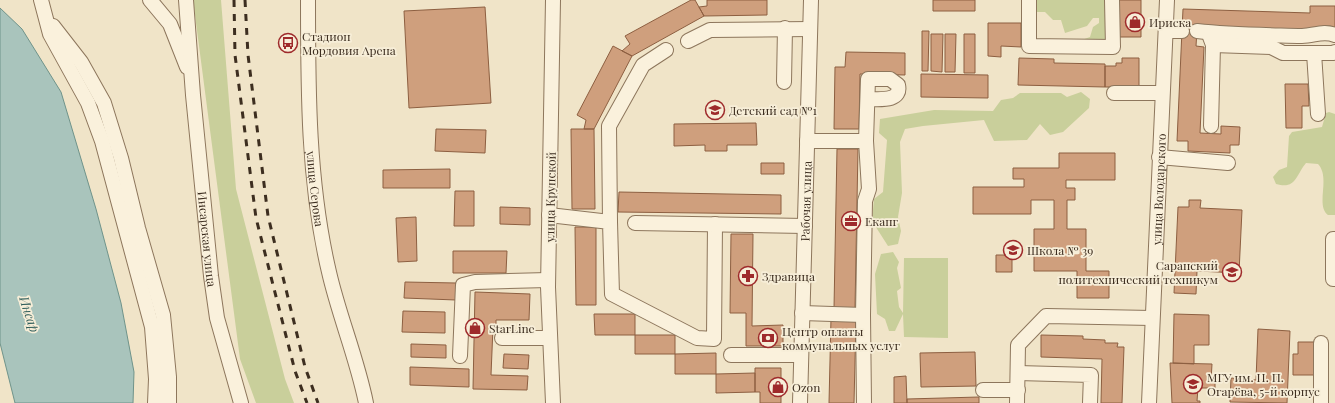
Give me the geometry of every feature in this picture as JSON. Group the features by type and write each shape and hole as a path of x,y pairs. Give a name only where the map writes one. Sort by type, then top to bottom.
{"street":[{"path":"41,0 50,34 88,103 102,141 152,327 156,379 155,403"},
{"name":"Инсарская улица","path":"150,0 170,24 192,78"},
{"name":"Инсарская улица","path":"186,0 211,276 217,318 240,401"},
{"name":"улица Серова","path":"308,0 308,72 312,157 319,217 329,272 360,372 366,403"},
{"name":"улица Крупской","path":"551,400 548,280 553,0"},
{"name":"Рабочая улица","path":"800,403 811,0"},
{"path":"1030,0 1029,46 1113,47 1112,0"},
{"name":"улица Володарского","path":"1149,403 1167,0"},
{"path":"45,16 81,62 106,110 121,158 138,228 163,316 169,377 169,403"},
{"path":"784,82 785,28"},
{"path":"688,41 710,30 785,28 810,29"},
{"path":"1166,31 1182,31"},
{"path":"1206,36 1309,36 1318,32 1330,32 1335,35"},
{"path":"1275,35 1275,50"},
{"path":"1206,36 1271,47 1283,53 1335,52"},
{"path":"1206,36 1210,126"},
{"path":"666,50 643,65 609,126 612,294 697,338 714,339 715,224"},
{"path":"1314,53 1318,114"},
{"path":"1114,93 1162,93"},
{"path":"864,403 863,315 865,201 869,189 866,141 868,99"},
{"path":"807,141 866,141"},
{"path":"1159,157 1228,163"},
{"path":"549,215 610,222"},
{"path":"635,223 804,226"},
{"path":"1335,240 1333,239 1333,279 1335,279"},
{"path":"460,356 463,285 475,282 548,280"},
{"path":"802,313 863,315"},
{"path":"983,390 1017,396 1018,346 1046,316 1152,318"},
{"path":"502,338 550,338"},
{"path":"1320,403 1321,343"},
{"path":"731,355 802,355"},
{"name":"улица Серова","path":"360,372 374,403"},
{"path":"1018,373 1091,375 1090,403"}],"green space":[{"path":"193,0 221,0 236,189 285,379 294,403 256,403 240,359"},
{"path":"1035,0 1108,0 1110,49 1076,42 1090,37 1093,27 1099,23 1099,18 1093,18 1087,26 1065,33 1061,20 1053,20 1045,12 1035,12"},
{"path":"1081,92 1090,99 1089,108 1063,132 1050,135 1040,124 1027,140 994,141 984,120 905,129 900,142 902,193 898,217 901,231 898,244 888,246 872,221 874,199 883,192 887,140 879,133 880,119 934,110 993,111 1001,100 1013,98 1020,93 1061,93 1067,97"},
{"path":"1329,112 1335,114 1335,215 1328,215 1324,211 1323,176 1322,170 1318,164 1306,163 1295,180 1288,185 1276,184 1273,177 1279,170 1287,167 1289,136 1292,132 1322,127 1326,113"},
{"path":"893,252 899,262 897,268 901,288 897,291 899,307 903,313 904,258 948,258 948,338 904,337 903,314 895,331 889,331 885,319 877,314 875,274 881,254"}],"water":[{"name":"Инсар","path":"0,8 22,29 61,92 96,209 121,303 134,372 133,403 15,403 0,343"}],"building":[{"path":"691,0 695,0 704,16 632,56 622,51 630,44 625,36"},
{"path":"707,0 767,0 767,15 704,16 699,7 707,6"},
{"path":"933,0 975,0 975,11 933,11"},
{"path":"1117,0 1141,0 1141,37 1117,37"},
{"path":"1310,6 1335,6 1335,31 1309,33 1182,30 1183,9 1310,13"},
{"path":"485,7 491,103 409,108 404,11"},
{"path":"988,23 1021,23 1021,47 1001,46 1001,57 988,56"},
{"path":"1182,30 1197,30 1196,46 1204,47 1200,133 1221,134 1221,126 1240,127 1239,145 1230,145 1230,153 1188,151 1188,141 1177,141"},
{"path":"922,31 929,31 928,71 922,71"},
{"path":"931,34 943,34 942,72 931,71"},
{"path":"945,34 956,34 955,72 945,72"},
{"path":"964,34 975,34 975,73 964,73"},
{"path":"613,46 632,56 594,129 584,129 586,120 577,115"},
{"path":"846,52 905,53 905,75 860,74 859,129 834,129 835,67 845,67"},
{"path":"1019,58 1054,59 1054,63 1105,64 1105,87 1018,85"},
{"path":"1122,58 1139,58 1139,87 1105,87 1105,66 1116,66 1116,63 1122,63"},
{"path":"921,74 988,75 988,98 921,97"},
{"path":"1285,84 1308,84 1309,106 1302,106 1302,128 1286,128"},
{"path":"756,123 757,145 727,145 727,151 705,151 705,145 674,146 674,124"},
{"path":"436,129 486,130 485,153 435,151"},
{"path":"571,129 594,129 595,209 572,209"},
{"path":"837,149 858,149 855,308 834,308"},
{"path":"1059,153 1115,153 1115,180 1066,180 1066,188 1075,188 1075,200 1067,200 1067,229 1086,229 1086,271 1109,271 1109,298 1077,298 1077,271 1034,271 1034,229 1054,229 1054,200 1031,200 1031,214 973,214 973,187 1024,187 1024,179 1013,179 1013,168 1059,168"},
{"path":"761,163 784,163 784,174 761,174"},
{"path":"450,169 450,188 383,188 383,170"},
{"path":"455,191 474,191 474,226 454,226"},
{"path":"619,192 781,195 781,214 618,212"},
{"path":"1189,200 1201,200 1200,208 1242,210 1239,273 1197,271 1196,294 1174,293 1178,207 1189,207"},
{"path":"500,207 530,208 530,225 500,224"},
{"path":"416,217 417,261 398,262 396,218"},
{"path":"575,227 596,227 596,305 576,305"},
{"path":"731,234 753,234 752,326 783,325 783,346 746,346 746,313 730,313"},
{"path":"453,251 507,251 506,273 453,273"},
{"path":"996,255 1012,255 1012,272 996,272"},
{"path":"405,282 456,283 456,300 404,298"},
{"path":"475,292 530,294 529,320 496,320 496,327 493,327 491,375 528,376 527,390 473,389"},
{"path":"403,311 445,312 445,333 402,332"},
{"path":"594,314 635,314 635,335 595,335"},
{"path":"1174,314 1209,315 1209,345 1194,345 1194,364 1173,363"},
{"path":"831,318 856,319 854,403 829,403"},
{"path":"1258,329 1290,331 1287,403 1230,402 1231,378 1256,380"},
{"path":"635,335 675,335 675,354 635,354"},
{"path":"1041,335 1083,336 1083,339 1105,340 1105,343 1118,343 1117,347 1124,347 1122,403 1101,403 1102,359 1041,357"},
{"path":"1298,342 1314,342 1315,375 1293,375 1293,354 1298,354"},
{"path":"411,344 446,345 446,358 411,357"},
{"path":"975,352 976,386 921,387 920,353"},
{"path":"716,353 716,374 675,374 675,354"},
{"path":"504,354 529,355 528,369 503,368"},
{"name":"МГУ им. Н. П. Огарёва, 5-й корпус","path":"1170,363 1212,364 1211,381 1215,381 1215,388 1198,388 1197,401 1200,401 1200,403 1172,403"},
{"path":"410,367 469,369 469,387 410,385"},
{"path":"755,368 781,368 781,403 760,403 760,392 755,392"},
{"path":"755,373 755,392 716,393 716,374"},
{"path":"906,376 907,403 894,403 894,377"},
{"path":"979,397 979,403 907,403 907,399"}],"railway":[{"path":"234,0 235,55 256,218 295,371 307,403"},
{"path":"245,0 248,55 268,216 305,367 318,403"}],"place":[{"name":"Ириска","path":"1135,22"},
{"name":"Стадион Мордовия Арена","path":"288,43"},
{"name":"Детский сад №1","path":"715,110"},
{"name":"Екапг","path":"851,221"},
{"name":"Школа № 39","path":"1013,250"},
{"name":"Саранский политехнический техникум","path":"1232,272"},
{"name":"Здравица","path":"748,276"},
{"name":"StarLine","path":"475,328"},
{"name":"Центр оплаты коммунальных услуг","path":"768,338"},
{"name":"МГУ им. Н. П. Огарёва, 5-й корпус","path":"1193,384"},
{"name":"Ozon","path":"778,387"}]}
